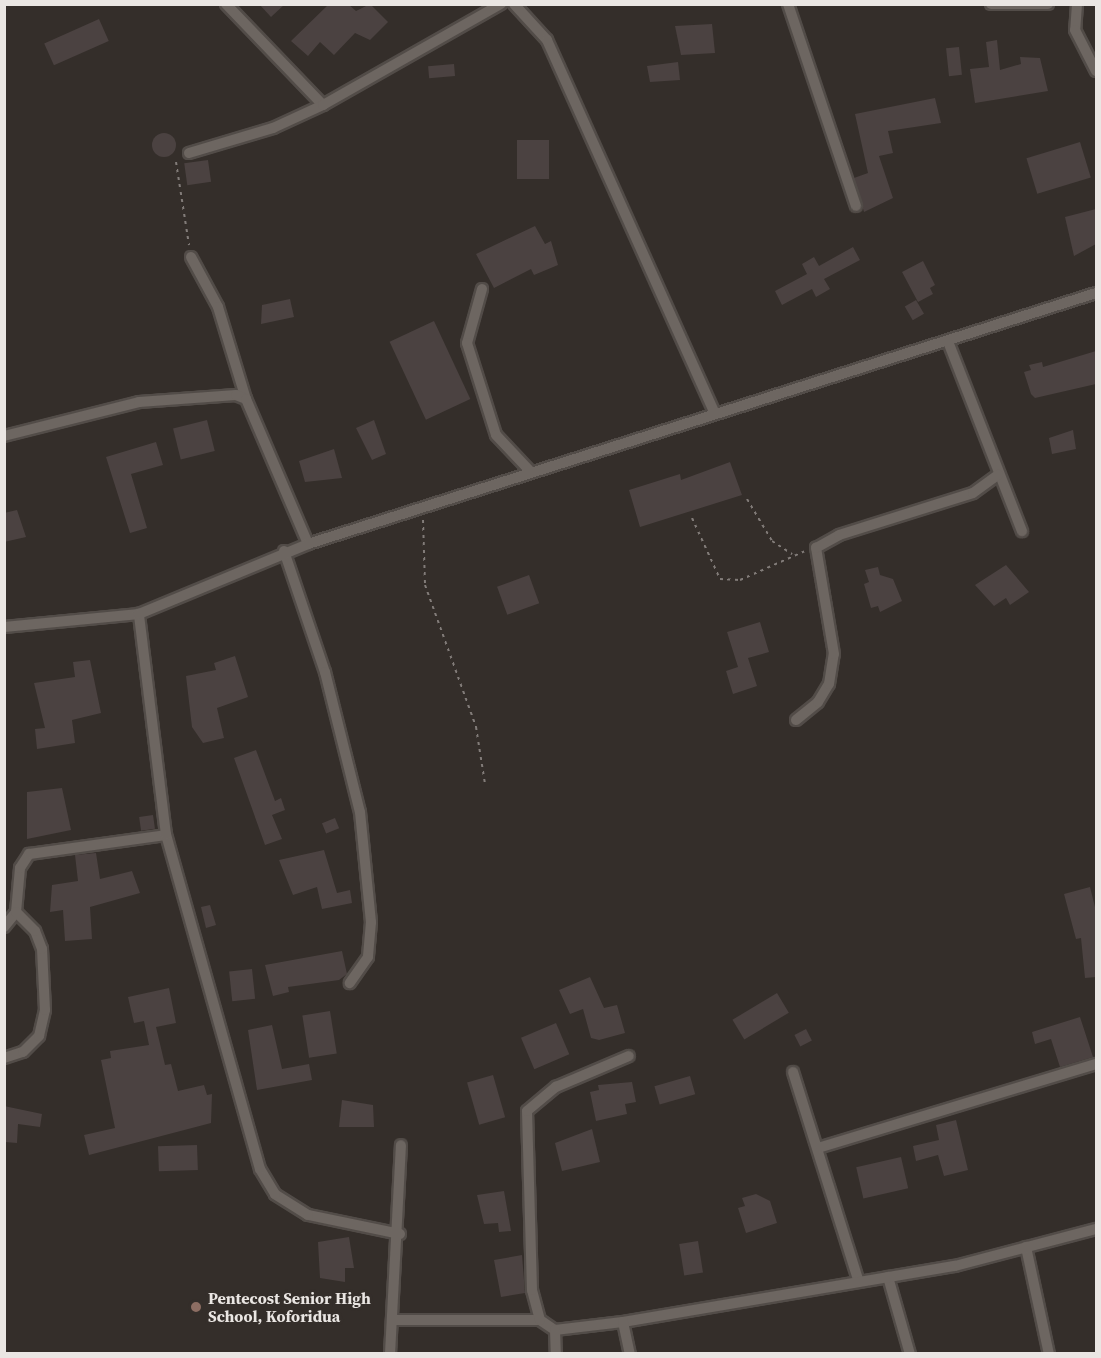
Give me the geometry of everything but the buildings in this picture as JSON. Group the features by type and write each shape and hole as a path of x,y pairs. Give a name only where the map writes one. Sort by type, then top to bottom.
{"street":[{"path":"226,4 323,105"},
{"path":"189,153 273,128 323,105 501,4"},
{"path":"514,4 547,40 714,413"},
{"path":"788,4 856,206"},
{"path":"991,4 1048,4"},
{"path":"1077,4 1075,30 1096,71"},
{"path":"191,257 218,308 246,399 308,544"},
{"path":"482,289 467,343 496,435 529,470"},
{"path":"4,627 139,614 284,552 424,505 714,413 949,344 1096,293"},
{"path":"949,344 998,475 1022,531"},
{"path":"4,436 139,402 204,394 246,399"},
{"path":"796,720 818,702 829,684 834,654 816,548 839,535 972,493 998,475"},
{"path":"284,552 325,672 360,812 371,922 368,957 350,983"},
{"path":"139,614 166,835 260,1169 275,1194 308,1215 400,1234"},
{"path":"4,927 16,912 20,868 29,854 166,835"},
{"path":"4,1058 23,1052 39,1036 45,1010 42,949 35,931 16,912"},
{"path":"540,1320 532,1290 527,1111 556,1087 629,1056"},
{"path":"821,1147 1096,1064"},
{"path":"793,1072 821,1147 858,1279"},
{"path":"390,1353 395,1320 400,1234 401,1145"},
{"path":"395,1320 540,1320 555,1330 623,1322 858,1279 888,1277 1026,1247 1096,1228"},
{"path":"1026,1247 1048,1353"},
{"path":"888,1277 910,1353"},
{"path":"623,1322 630,1353"},
{"path":"555,1330 556,1353"}],"path":[{"path":"176,162 191,257"},
{"path":"747,499 772,541 792,554"},
{"path":"424,505 425,585 476,727 485,784"},
{"path":"692,518 720,579 740,580 792,554 816,548"}],"place":[{"name":"Pentecost Senior High School, Koforidua","path":"196,1307"}]}
